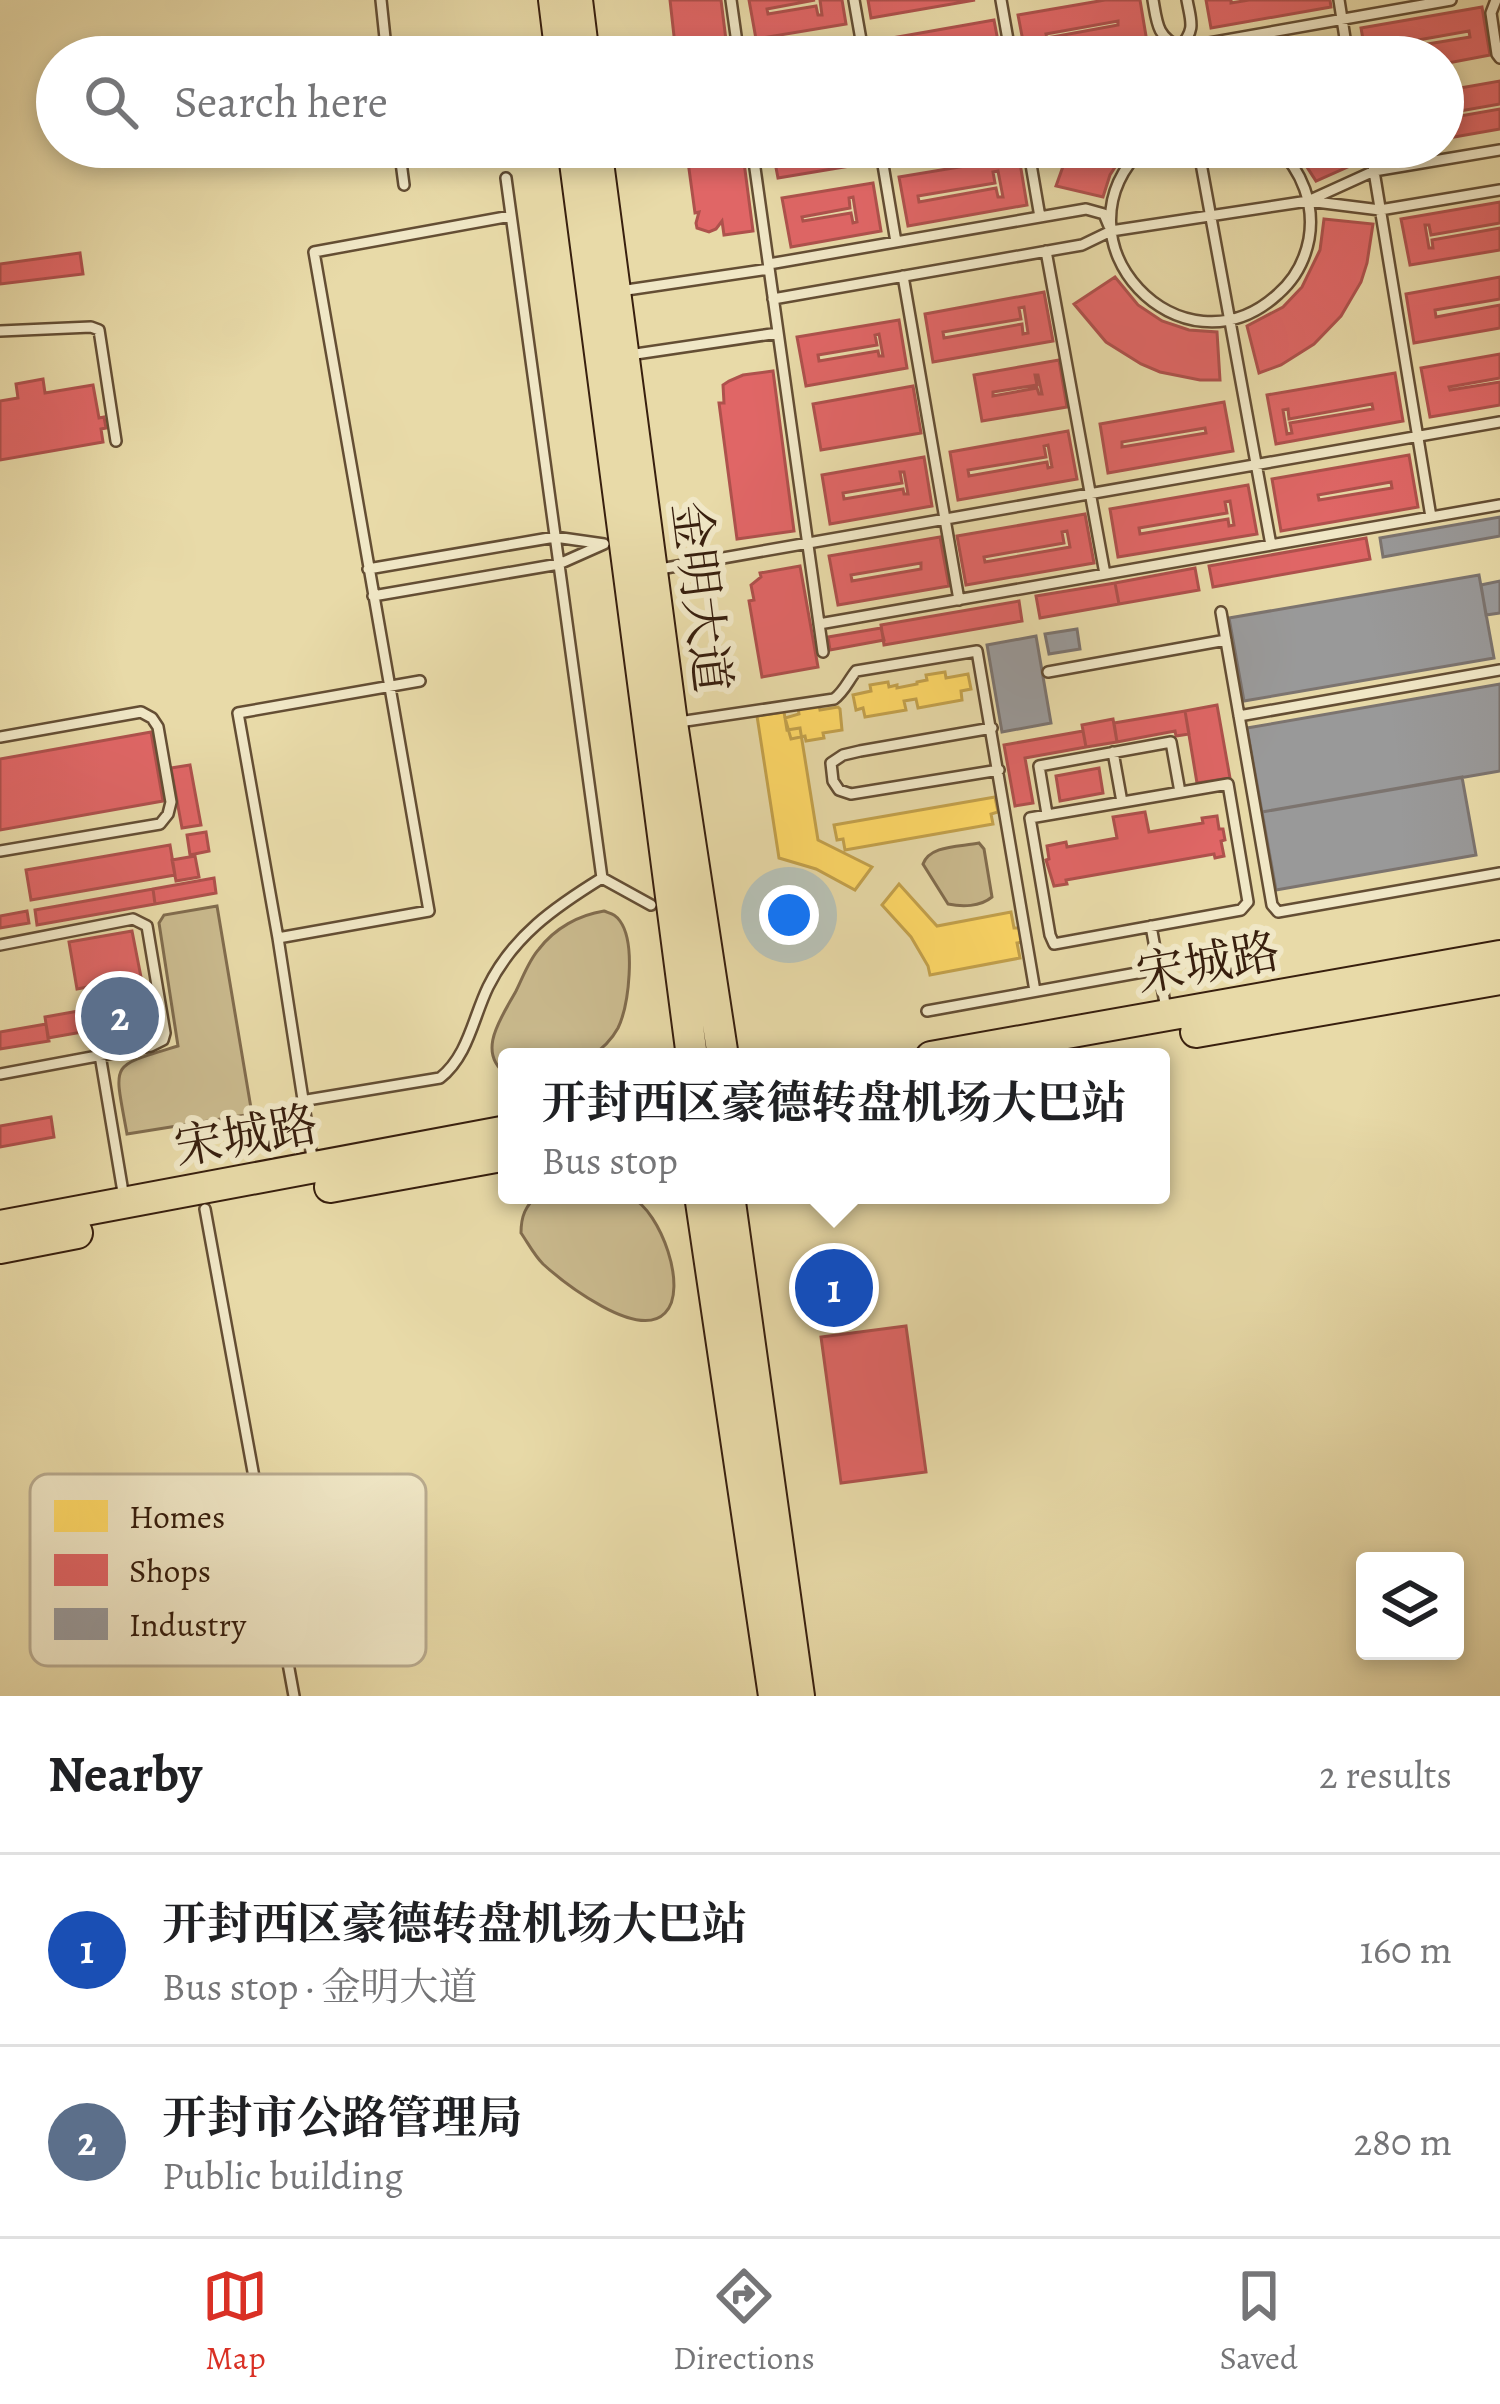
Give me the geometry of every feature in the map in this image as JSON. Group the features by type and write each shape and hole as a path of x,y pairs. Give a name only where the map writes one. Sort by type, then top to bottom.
{"main road":[{"path":"554,0 558,36"},
{"path":"577,0 581,36"},
{"name":"金明大道","path":"575,168 615,544 691,1048"},
{"name":"金明大道","path":"599,168 672,723 722,1048"},
{"name":"宋城路","path":"984,1048 1500,956"},
{"name":"宋城路","path":"1100,1048 1500,979"},
{"name":"宋城路","path":"0,1226 498,1133"},
{"name":"宋城路","path":"0,1248 498,1157"},
{"path":"701,1204 774,1696"},
{"path":"730,1204 799,1696"}],"lane":[{"path":"381,0 384,36"},
{"path":"731,0 737,36"},
{"path":"854,0 860,36"},
{"path":"1001,0 1007,36"},
{"path":"1154,0 1162,36"},
{"path":"1187,0 1190,36"},
{"path":"1339,0 1345,36"},
{"path":"1262,36 1451,0"},
{"path":"1496,0 1491,13 1500,58"},
{"path":"1464,156 1500,150"},
{"path":"402,168 404,185"},
{"path":"755,168 823,652"},
{"path":"884,168 896,242"},
{"path":"1032,168 1040,217"},
{"path":"1111,231 1115,191 1127,168"},
{"path":"1202,168 1271,545"},
{"path":"616,292 1086,209 1104,214 1122,269 1155,304 1198,320 1230,319 1258,309 1282,290 1306,251 1308,201 1293,168"},
{"path":"1374,168 1431,517"},
{"path":"1308,201 1374,171 1392,168"},
{"path":"506,178 602,878"},
{"path":"773,298 1082,245 1111,231 1211,215 1308,201 1380,210 1500,190"},
{"path":"278,938 429,910 314,251 511,216"},
{"path":"1046,251 1105,574"},
{"path":"903,276 959,599"},
{"path":"0,331 99,330 116,441"},
{"path":"625,356 778,332"},
{"path":"651,570 1500,422"},
{"path":"819,624 1500,505"},
{"path":"368,569 555,538 615,544"},
{"path":"373,596 559,564 615,544"},
{"path":"1221,611 1272,905 1278,912 1500,873"},
{"path":"1048,671 1226,640"},
{"path":"672,723 834,699 856,671 977,651 1035,991"},
{"path":"1239,716 1500,670"},
{"path":"314,1169 238,713 420,681"},
{"path":"0,737 141,712 158,727 171,802 160,824 0,851"},
{"path":"992,728 843,755 831,763 831,771 838,790 851,794 999,770"},
{"path":"1047,814 1039,766 1171,742 1180,792"},
{"path":"1113,752 1123,802"},
{"path":"1228,784 1248,902 1241,910 1054,944 1030,818 1123,802 1228,784"},
{"path":"602,878 651,905"},
{"path":"302,1101 440,1078 454,1068 489,985 509,951 534,924 602,878"},
{"path":"0,945 133,920 147,926 165,1033 163,1040 151,1046 0,1074"},
{"path":"1151,926 1167,1016"},
{"path":"927,1011 1159,969"},
{"path":"100,1055 125,1203"},
{"path":"205,1209 253,1474"},
{"path":"289,1666 294,1696"}],"shaded area":[{"path":"979,843 992,897 971,905 948,904 923,864 939,850"},
{"path":"217,906 252,1114 127,1134 121,1070 139,1058 178,1046 159,923 164,915"},
{"path":"604,911 615,916 625,931 628,990 618,1028 601,1048 498,1048 498,1066 493,1056 494,1034 532,958 577,919"},
{"path":"529,1204 640,1204 668,1251 674,1287 665,1313 653,1320 638,1320 584,1295 534,1253 521,1233"}],"building: Homes":[{"path":"945,672 946,678 968,674 971,689 961,691 962,700 918,708 916,699 904,701 906,710 865,717 863,708 856,710 853,695 871,691 870,685 888,682 889,687 897,688"},
{"path":"819,705 820,710 840,709 842,730 823,733 824,738 791,739 785,718 799,714 798,708"},
{"path":"784,712 787,730 800,728 818,840 872,867 855,890 816,869 779,858 757,716"},
{"path":"995,797 998,812 991,814 993,824 845,850 843,839 837,840 834,825"},
{"path":"899,884 937,926 1011,912 1022,942 1017,943 1020,958 930,975 911,937 882,905"}],"building: Shops":[{"path":"670,0 721,0 726,36 674,36"},
{"path":"749,0 815,0 767,9 768,14 816,6 822,15 820,0 842,0 846,24 755,36"},
{"path":"868,0 975,0 871,18"},
{"path":"1105,0 1140,0 1146,36 1058,36 1118,25 1118,21 1046,36 1022,36 1018,15"},
{"path":"1206,0 1330,0 1331,7 1211,28"},
{"path":"1482,7 1490,55 1464,60 1464,38 1470,37 1469,31 1441,36 1362,36 1361,28"},
{"path":"994,20 997,36 903,36"},
{"path":"1500,81 1500,104 1464,110 1464,87"},
{"path":"1500,109 1500,129 1464,135 1464,115"},
{"path":"689,168 745,168 753,231 724,235 722,221 709,232 697,228 699,212 695,213"},
{"path":"776,168 838,168 778,178"},
{"path":"953,168 1021,168 1027,205 908,226 899,177","holes":["998,171 1003,197 998,197 996,188 919,202 918,196 995,183 993,172"]},
{"path":"1062,168 1114,168 1103,197 1056,186"},
{"path":"1308,168 1345,168 1316,181"},
{"path":"873,183 881,231 791,247 782,198","holes":["853,197 857,222 853,223 851,213 803,221 802,217 850,208"]},
{"path":"1500,202 1500,223 1431,235 1425,225 1429,248 1433,248 1432,240 1500,228 1500,250 1410,265 1401,219"},
{"path":"1324,219 1373,224 1361,282 1341,316 1314,344 1259,373 1247,326 1283,307 1302,287 1320,250"},
{"path":"80,253 83,274 0,284 0,264"},
{"path":"1115,277 1138,305 1162,321 1217,332 1220,380 1160,372 1106,342 1074,304"},
{"path":"1500,277 1500,299 1435,310 1436,317 1500,305 1500,328 1414,343 1406,294"},
{"path":"1044,292 1053,341 933,362 925,314","holes":["1024,307 1028,333 1023,334 1022,324 944,338 943,332 1021,319 1019,308"]},
{"path":"899,320 907,368 806,386 797,337","holes":["879,334 883,356 878,351 819,361 818,355 877,345 875,335"]},
{"path":"1500,354 1500,378 1449,387 1500,382 1500,405 1430,417 1421,368"},
{"path":"1059,360 1067,407 982,421 974,375","holes":["1038,375 1042,394 1037,388 993,396 993,392 1037,385"]},
{"path":"773,371 794,531 737,539 719,403 724,403 723,385 729,381"},
{"path":"1395,373 1403,421 1276,444 1267,395","holes":["1372,404 1373,409 1290,423 1292,433 1287,434 1283,410 1288,409 1289,419"]},
{"path":"43,379 45,393 93,385 99,418 104,417 106,428 101,429 103,442 0,460 0,401 18,398 16,384"},
{"path":"913,386 921,433 821,450 813,404"},
{"path":"1224,402 1233,451 1108,473 1100,424","holes":["1205,428 1206,433 1122,447 1122,442"]},
{"path":"1068,431 1077,479 958,500 950,452","holes":["1048,445 1052,467 1047,462 969,476 968,470 1046,457 1044,446"]},
{"path":"1409,455 1418,507 1281,531 1272,479","holes":["1391,482 1392,488 1319,500 1318,495"]},
{"path":"924,457 932,506 830,524 822,475","holes":["900,472 904,472 908,494 903,489 844,499 843,493 902,483"]},
{"path":"1248,485 1257,534 1118,557 1110,509","holes":["1230,501 1234,525 1229,526 1228,519 1140,534 1139,528 1227,513 1225,502"]},
{"path":"1085,514 1094,563 966,585 957,536","holes":["1067,531 1070,547 985,562 984,557 1064,543 1062,532"]},
{"path":"940,537 949,586 838,605 829,556","holes":["921,563 921,569 852,581 851,575"]},
{"path":"1366,538 1370,559 1213,587 1209,566"},
{"path":"800,566 818,667 762,677 749,601 754,600 751,585 760,573"},
{"path":"1195,568 1199,590 1119,604 1115,583"},
{"path":"1115,583 1119,604 1040,618 1036,596"},
{"path":"1019,601 1022,621 884,645 881,625"},
{"path":"881,628 884,640 830,650 828,637"},
{"path":"1217,705 1230,778 1197,783 1185,711"},
{"path":"1185,711 1189,734 1176,736 1175,731 1117,742 1114,723"},
{"path":"1113,719 1117,742 1086,747 1082,725"},
{"path":"1083,731 1086,747 1025,758 1033,803 1015,806 1004,745"},
{"path":"151,732 163,801 0,830 0,759"},
{"path":"190,765 201,825 182,828 171,768"},
{"path":"1099,768 1103,793 1060,801 1056,776"},
{"path":"1145,812 1149,832 1203,823 1202,818 1217,816 1225,840 1221,841 1224,856 1066,880 1067,884 1054,886 1047,846 1117,838 1113,817"},
{"path":"206,832 209,851 190,855 187,835"},
{"path":"170,845 175,875 31,900 26,870"},
{"path":"195,856 199,877 176,881 172,860"},
{"path":"214,878 216,893 155,904 153,889"},
{"path":"153,889 155,904 37,925 35,910"},
{"path":"27,911 29,923 0,928 0,916"},
{"path":"132,931 141,977 77,989 69,942"},
{"path":"134,989 139,1022 48,1038 45,1017 84,1010 82,998"},
{"path":"46,1024 49,1041 0,1049 0,1032"},
{"path":"51,1117 54,1137 0,1147 0,1126"},
{"path":"906,1326 926,1472 841,1483 821,1337"}],"building: Industry":[{"path":"1500,517 1500,536 1383,557 1380,538"},
{"path":"1479,575 1494,658 1244,701 1229,618"},
{"path":"1500,581 1500,613 1486,615 1481,585"},
{"path":"1077,629 1080,649 1049,654 1045,634"},
{"path":"1036,636 1051,723 1002,732 987,645"},
{"path":"1500,684 1500,771 1262,812 1247,728"},
{"path":"1462,777 1476,855 1276,890 1262,812"}],"place":[{"name":"开封市公路管理局","path":"120,1016"},
{"name":"开封西区豪德转盘机场大巴站","path":"834,1288"}]}
